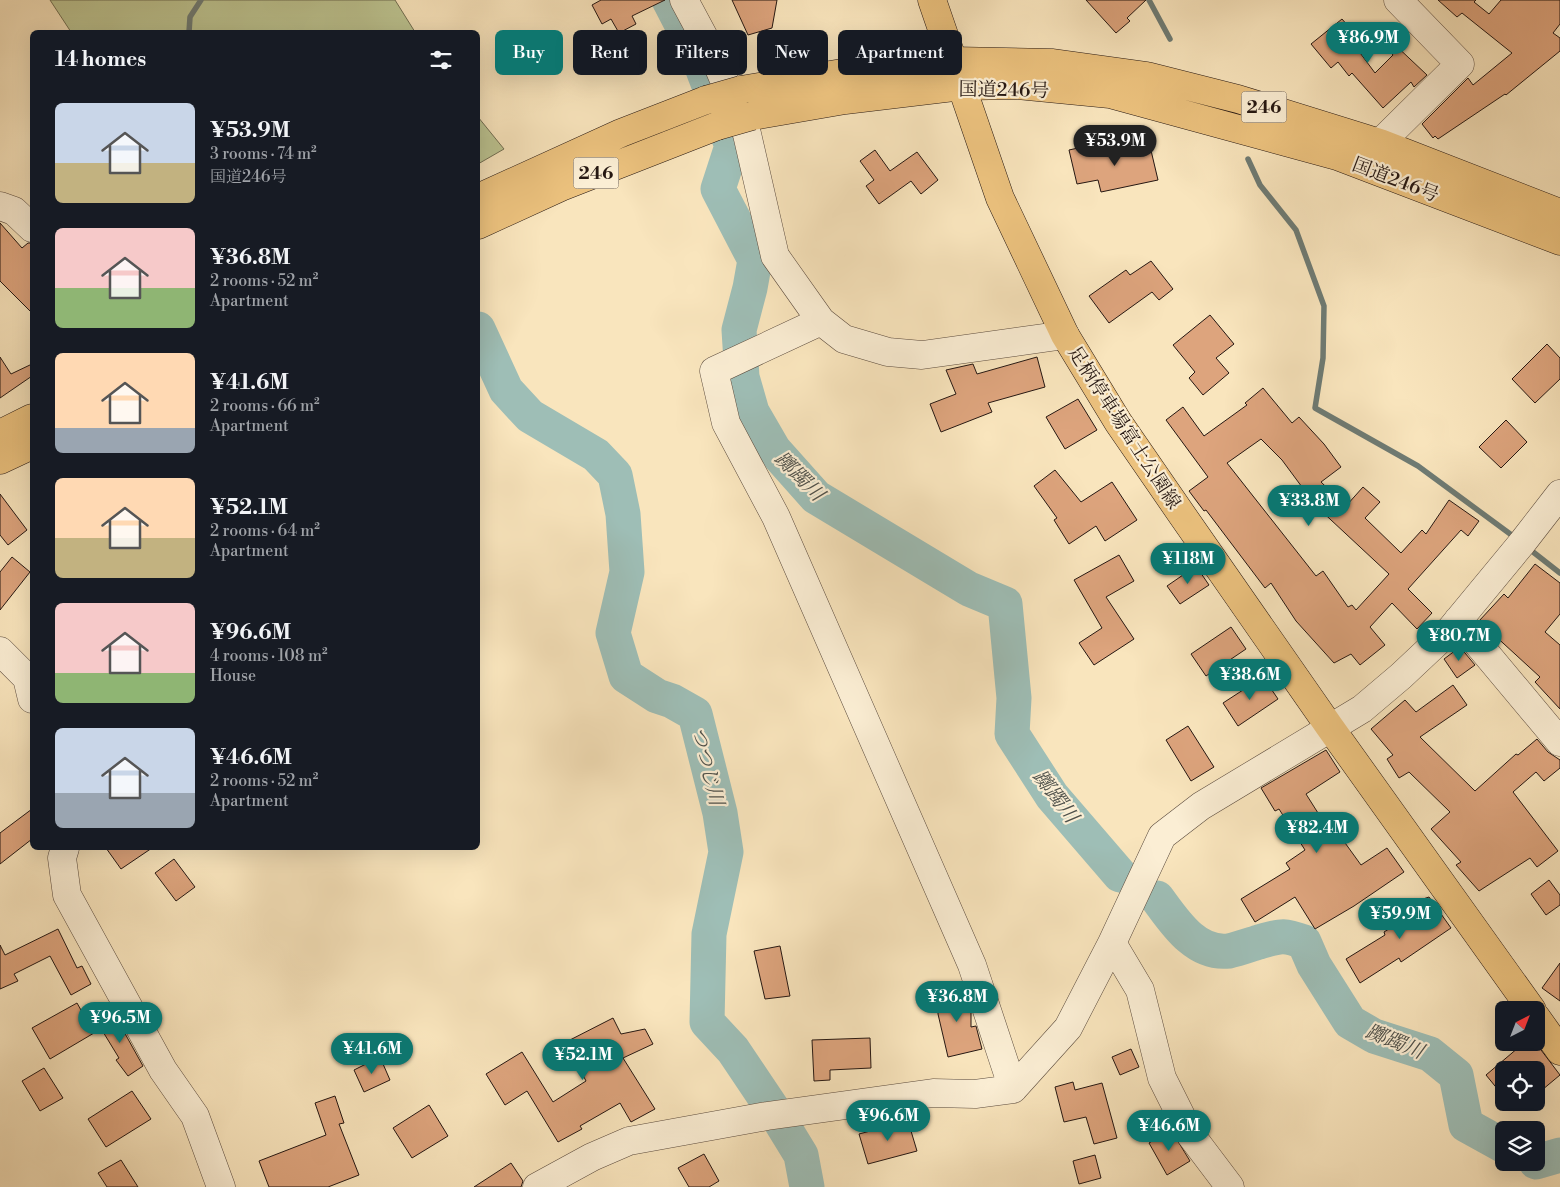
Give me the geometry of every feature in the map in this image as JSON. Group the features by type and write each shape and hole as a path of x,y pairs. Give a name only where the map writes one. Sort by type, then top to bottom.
{"main road":[{"name":"足柄停車場富士公園線","path":"932,0 943,30"},
{"name":"国道246号","path":"962,60 1053,63 1147,76 1238,99 1380,143 1560,214"},
{"name":"国道246号","path":"480,197 621,133 706,100 741,90 838,74"},
{"name":"足柄停車場富士公園線","path":"959,75 1000,198 1064,334 1118,422 1329,726 1526,1001"},
{"name":"国道246号","path":"480,224 561,187 717,126 752,116 845,100 962,86 1017,85 1110,94 1337,156 1560,242"},
{"path":"0,434 30,419"},
{"path":"0,460 30,446"},
{"path":"1545,1030 1560,1051"}],"street":[{"path":"684,0 713,54 747,134 775,256 821,321 844,339 888,352 922,355 1064,334"},
{"path":"1380,143 1460,64 1398,0"},
{"path":"0,206 14,211 30,226"},
{"path":"821,321 714,371 726,423 776,517 972,965 1013,1089"},
{"path":"538,1187 592,1157 629,1141 767,1116 801,1113 933,1093 975,1094 1013,1089 1068,1028 1112,943 1162,836 1201,806 1329,726 1362,708 1401,676 1458,620 1514,554 1560,494"},
{"path":"1458,620 1560,742"},
{"path":"0,651 27,678 30,691"},
{"path":"64,850 62,858 67,895 163,1070 195,1116 221,1187"},
{"path":"1112,943 1140,990 1162,1078 1190,1134 1230,1187"}],"green space":[{"path":"50,0 395,0 414,30 70,30"},
{"path":"480,119 504,149 480,163"}],"building":[{"path":"601,0 665,0 632,16 636,24 625,30 617,30 611,19 602,24 592,5"},
{"path":"732,0 777,0 772,28 757,30 757,32 748,35"},
{"path":"1086,0 1146,0 1127,18 1130,21 1116,33"},
{"path":"1438,0 1476,0 1474,2 1489,14 1501,0 1560,0 1560,24 1553,33 1560,38 1560,51 1506,95 1438,139 1435,136 1433,138 1422,124 1468,78 1473,85 1512,53 1462,13 1457,17"},
{"path":"1342,19 1361,41 1355,46 1375,73 1393,55 1387,47 1392,42 1427,75 1414,87 1411,82 1383,108 1352,73 1349,76 1338,62 1331,68 1311,44"},
{"path":"1149,142 1158,180 1101,192 1098,180 1077,184 1069,150 1087,146 1090,156"},
{"path":"875,150 890,171 917,152 938,180 921,194 911,181 879,204 866,186 874,180 860,161"},
{"path":"0,223 22,248 30,243 30,311 0,281"},
{"path":"1151,261 1173,289 1159,300 1152,292 1109,323 1089,296 1126,270 1130,275"},
{"path":"1210,315 1234,344 1216,358 1229,373 1203,395 1189,378 1195,372 1173,345"},
{"path":"1547,344 1560,358 1560,379 1535,403 1512,379"},
{"path":"0,357 11,374 30,365 30,377 0,398"},
{"path":"1037,357 1045,387 988,403 992,412 941,432 930,404 956,394 946,370 973,364 977,374"},
{"path":"1263,388 1292,423 1299,417 1324,444 1341,467 1321,482 1346,506 1363,487 1380,502 1365,518 1401,553 1422,530 1426,534 1449,500 1479,521 1468,536 1461,530 1408,589 1432,613 1417,629 1392,603 1370,627 1385,645 1360,665 1351,654 1334,663 1296,621 1271,583 1265,588 1206,510 1204,511 1189,491 1208,477 1166,420 1183,407 1204,436 1247,405 1245,403","holes":["1261,439 1282,460 1316,506 1389,574 1356,610 1352,605 1348,607 1323,571 1316,576 1227,463"]},
{"path":"1078,399 1097,430 1065,449 1046,417"},
{"path":"1506,420 1527,442 1501,468 1479,447"},
{"path":"1055,470 1081,502 1112,482 1137,520 1105,541 1096,526 1069,544 1054,520 1057,518 1034,486"},
{"path":"0,494 27,530 8,545 0,535"},
{"path":"1119,555 1134,581 1106,597 1134,639 1094,665 1079,643 1102,628 1074,580"},
{"path":"12,557 30,572 0,610 0,572"},
{"path":"1535,564 1560,583 1560,614 1545,632 1560,645 1560,709 1535,682 1540,677 1479,621 1504,594 1508,598"},
{"path":"1196,566 1209,585 1180,604 1167,586"},
{"path":"1231,627 1246,649 1206,676 1191,654"},
{"path":"1460,647 1475,665 1457,678 1444,659"},
{"path":"1263,677 1278,699 1238,726 1223,703"},
{"path":"1453,685 1467,705 1420,737 1475,791 1516,754 1518,755 1537,739 1548,752 1560,760 1560,768 1544,781 1536,772 1513,792 1558,851 1537,867 1530,858 1479,891 1456,865 1461,862 1431,829 1450,812 1409,772 1399,778 1387,759 1393,755 1371,729 1405,700 1416,712"},
{"path":"1188,726 1214,767 1191,781 1166,740"},
{"path":"1326,750 1340,772 1306,794 1330,832 1335,829 1361,865 1387,848 1404,872 1354,906 1315,929 1295,897 1255,922 1241,899 1290,869 1286,863 1305,850 1279,809 1275,811 1261,788"},
{"path":"30,810 30,841 0,864 0,833"},
{"path":"107,850 149,850 121,869"},
{"path":"174,859 195,887 176,901 155,873"},
{"path":"1549,880 1560,895 1560,905 1546,915 1531,894"},
{"path":"1429,897 1451,928 1401,962 1399,958 1360,983 1346,959 1385,935 1384,932 1416,912 1414,902"},
{"path":"58,929 77,968 82,966 91,984 71,995 50,956 14,974 18,981 0,989 0,945 5,955"},
{"path":"780,946 790,996 765,999 754,951"},
{"path":"1560,963 1560,1001 1542,988"},
{"path":"938,989 964,989 971,1013 971,1027 976,1026 982,1049 948,1057 938,1014"},
{"path":"77,1003 94,1033 50,1059 32,1028"},
{"path":"113,1012 143,1066 128,1076 116,1060 119,1058 97,1022"},
{"path":"613,1018 621,1034 645,1029 653,1044 623,1058 655,1109 631,1122 620,1103 580,1126 582,1129 558,1142 527,1091 505,1105 486,1074 522,1052 553,1102 586,1081 566,1042"},
{"path":"870,1038 871,1068 830,1070 830,1080 814,1081 812,1040"},
{"path":"1131,1049 1139,1067 1120,1075 1112,1057"},
{"path":"1514,1051 1542,1051 1560,1075 1545,1088 1545,1061 1503,1061"},
{"path":"380,1057 390,1080 364,1092 354,1070"},
{"path":"1495,1067 1495,1086 1486,1075"},
{"path":"44,1068 63,1098 40,1111 22,1081"},
{"path":"1073,1082 1075,1090 1102,1083 1117,1138 1094,1144 1086,1117 1064,1122 1055,1087"},
{"path":"132,1091 151,1119 106,1147 88,1119"},
{"path":"335,1096 344,1123 339,1124 359,1175 328,1187 269,1187 259,1161 326,1135 315,1103"},
{"path":"429,1105 448,1136 412,1158 393,1128"},
{"path":"908,1121 917,1151 868,1164 859,1134"},
{"path":"1171,1130 1190,1161 1167,1175 1149,1143"},
{"path":"704,1154 719,1181 709,1187 689,1187 678,1168"},
{"path":"1095,1155 1101,1178 1079,1184 1073,1161"},
{"path":"121,1160 138,1187 107,1187 98,1173"},
{"path":"511,1163 523,1181 521,1187 474,1187"}],"waterway":[{"name":"つつじ川","path":"189,30 190,17 201,0"},
{"name":"躑躅川","path":"669,0 697,54 732,146 718,189 755,260 739,330 742,377 752,412 774,450 816,497 969,589 1005,604 1014,698 1012,734 1052,796 1120,875"},
{"path":"1149,0 1170,39"},
{"path":"1248,159 1260,185 1296,230 1324,306 1323,358 1315,408 1418,466 1517,539"},
{"name":"つつじ川","path":"480,333 506,390 530,416 596,455 615,475 623,514 627,572 613,633 626,676 657,696 672,701 695,714 720,813 726,852 709,934 707,1022 733,1050 801,1155 807,1187"},
{"path":"1528,548 1560,573"},
{"name":"躑躅川","path":"1157,898 1178,926 1187,935 1206,948 1217,951 1229,951 1272,938 1282,937 1304,942 1314,965 1350,1022 1374,1036 1430,1054 1456,1075 1466,1125 1495,1141"},
{"name":"躑躅川","path":"1545,1159 1560,1155"}]}
